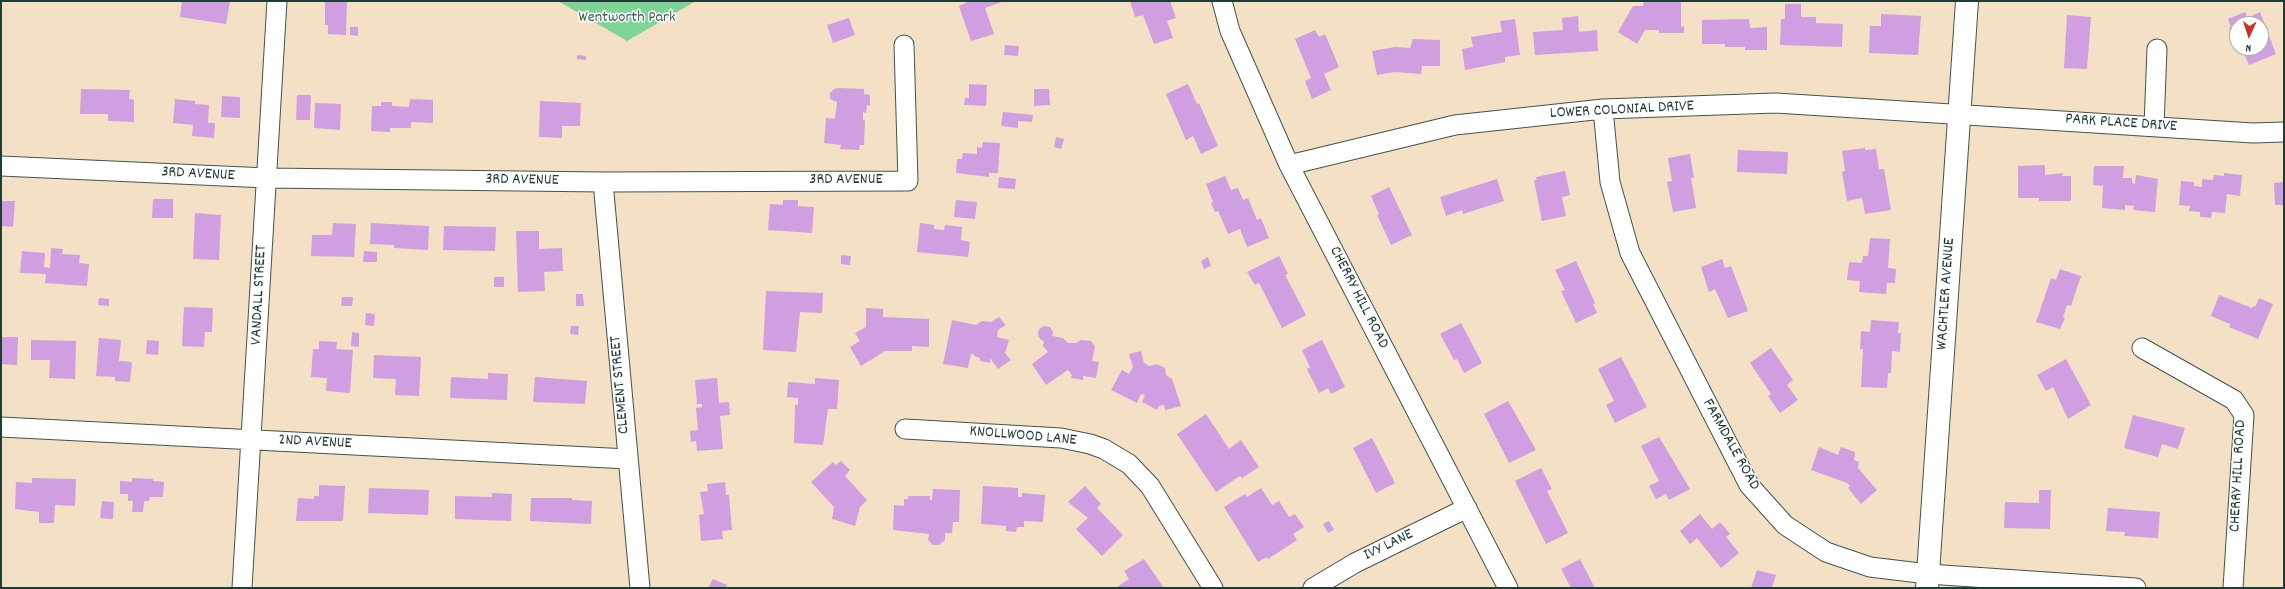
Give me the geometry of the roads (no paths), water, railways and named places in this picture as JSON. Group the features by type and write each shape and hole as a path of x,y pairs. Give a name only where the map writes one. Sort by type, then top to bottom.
{"street":[{"name":"VANDALL STREET","path":"242,588 277,1"},
{"name":"CHERRY HILL ROAD","path":"1222,1 1230,31 1289,165 1508,588"},
{"name":"WACHTLER AVENUE","path":"1928,581 1966,1"},
{"name":"3RD AVENUE","path":"1,166 267,178 603,182 908,181 904,45"},
{"path":"2154,126 2157,49"},
{"name":"LOWER COLONIAL DRIVE","path":"1289,165 1455,125 1603,109 1776,103 1959,114"},
{"name":"FARMDALE ROAD","path":"1603,109 1610,182 1630,253 1749,485 1785,525 1826,552 1870,567 1928,581 2136,588"},
{"name":"PARK PLACE DRIVE","path":"1959,114 2254,133 2284,132"},
{"name":"CLEMENT STREET","path":"603,182 640,588"},
{"name":"CHERRY HILL ROAD","path":"2142,348 2234,400 2244,415 2233,588"},
{"name":"2ND AVENUE","path":"1,428 628,459"},
{"name":"KNOLLWOOD LANE","path":"905,429 1061,438 1090,444 1104,450 1129,464 1150,486 1213,588"},
{"name":"IVY LANE","path":"1313,588 1355,563 1467,508"}],"park label":[{"name":"Wentworth Park","path":"627,19"}]}
